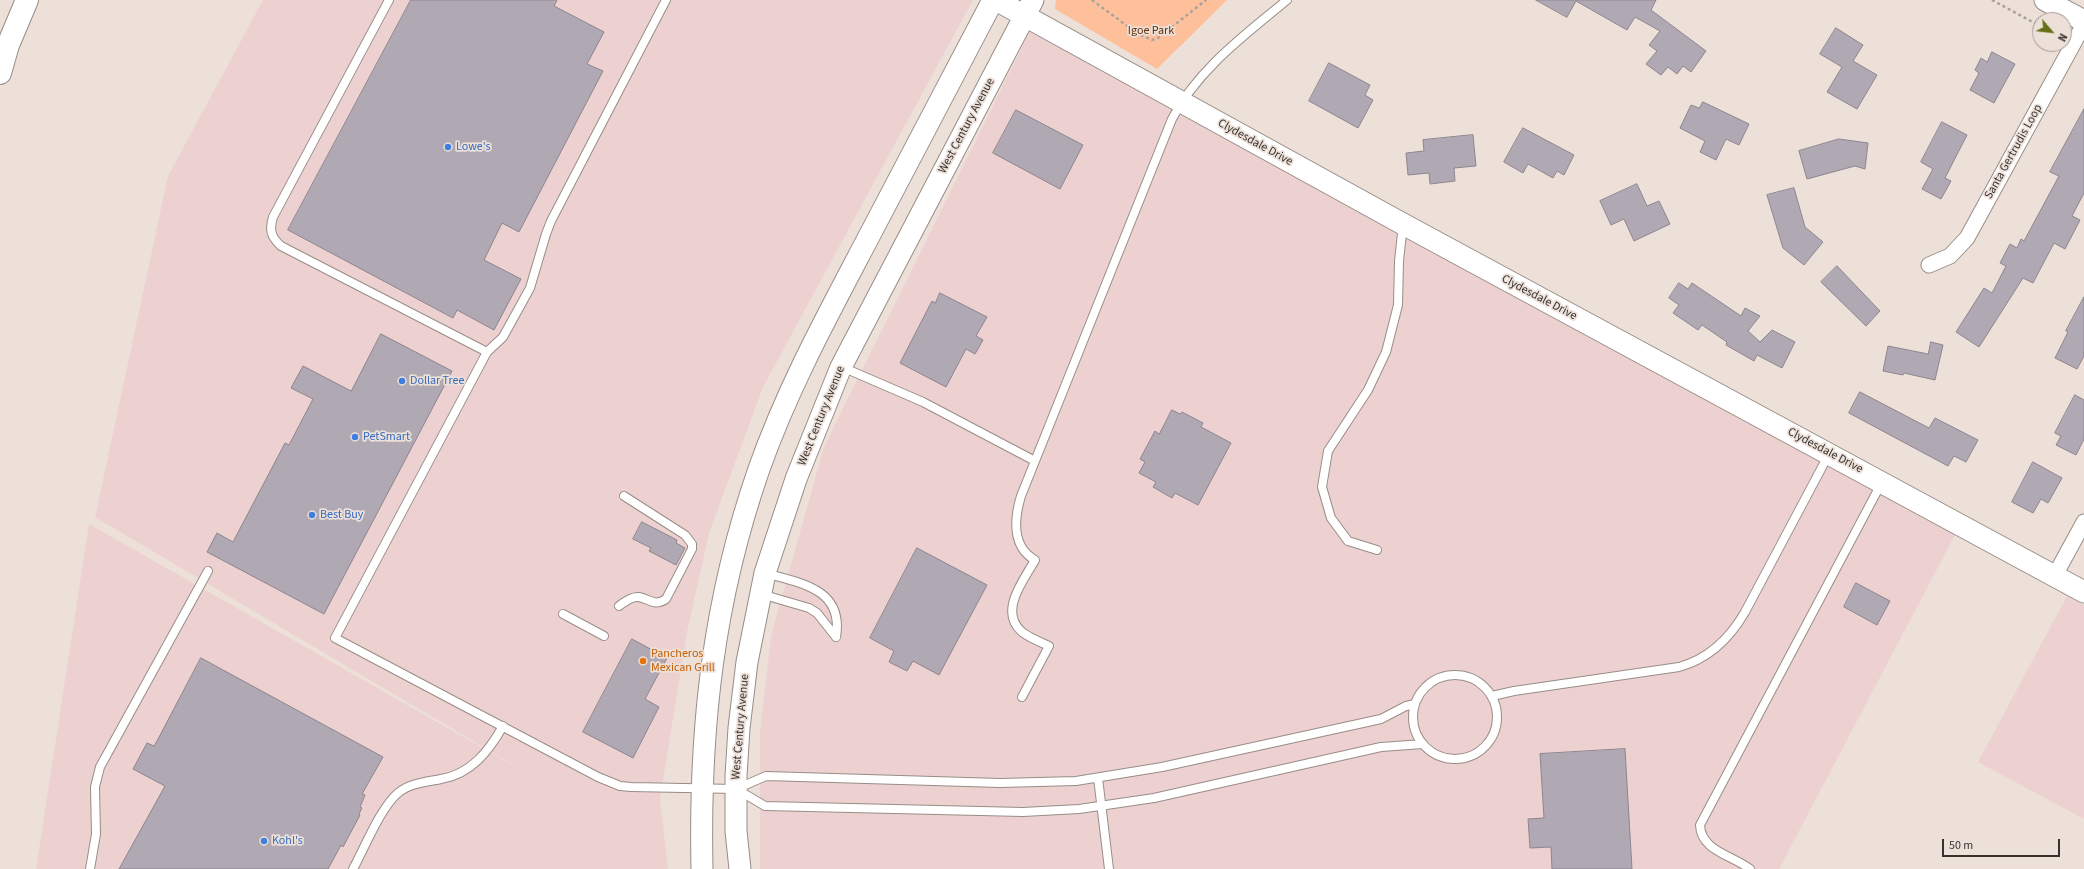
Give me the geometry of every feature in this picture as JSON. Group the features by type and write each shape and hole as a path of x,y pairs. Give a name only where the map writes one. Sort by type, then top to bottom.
{"highway":[{"path":"0,72 8,45 27,0"}],"main road":[{"path":"702,869 701,789 706,704 718,624 734,553 763,458 802,365 993,0"},
{"name":"Clydesdale Drive","path":"996,0 1028,8 1181,102 1403,224 2084,592"},
{"path":"2045,0 2084,22"},
{"name":"West Century Avenue","path":"740,869 736,831 736,789 743,691 765,573 796,479 841,367 1028,8"}],"street":[{"name":"Santa Gertrudis Loop","path":"1929,265 1950,256 1967,238 2084,22"},
{"path":"2054,576 2084,522"}],"lane":[{"path":"389,0 273,218 271,233 274,240 281,246 487,352"},
{"path":"666,0 551,221 530,288 503,337 487,352 335,638 598,777 620,786 736,789 766,776 1000,783 1098,778 1162,767 1381,719 1406,706 1415,704"},
{"path":"1022,697 1049,646 1021,631 1016,625 1012,611 1015,598 1035,560 1026,555 1021,548 1016,522 1021,496 1034,461 1172,119 1181,102 1220,56 1287,0"},
{"path":"1377,550 1348,541 1331,518 1322,488 1328,451 1368,390 1386,352 1398,305 1399,261 1403,224"},
{"path":"841,367 923,402 1034,461"},
{"path":"1492,696 1514,691 1679,667 1696,661 1710,652 1733,631 1746,612 1829,454"},
{"path":"1750,869 1712,848 1704,841 1700,834 1700,825 1882,482"},
{"path":"619,606 630,599 639,597 653,603 658,603 666,599 692,549 692,544 685,535 624,496"},
{"path":"90,869 96,834 95,787 100,766 208,571"},
{"path":"760,594 809,608 816,613 836,637 838,627 834,607 821,592 804,584 765,573"},
{"path":"563,614 604,636"},
{"path":"1458,675 1472,678 1483,685 1492,696 1497,709 1497,723 1493,736 1484,748 1473,756 1460,759 1446,758 1433,753 1423,744 1416,732 1413,718 1415,704 1422,692 1432,682 1444,676 1458,675"},
{"path":"353,869 384,811 398,793 412,785 449,778 469,768 488,750 503,726"},
{"path":"736,789 766,806 1023,812 1102,806 1172,794 1381,747 1423,744"},
{"path":"1098,778 1109,869"}],"path":[{"path":"1092,0 1138,34 1152,40 1158,38 1206,0"},
{"path":"1992,0 2032,22"}],"shaded area":[{"path":"263,0 973,0 763,387 709,533 687,632 660,799 668,869 36,869 89,524 532,776 95,517 168,176"},
{"path":"1031,29 1956,533 1779,869 760,869 760,733 771,636 824,447"},
{"path":"2067,596 2084,605 2084,819 1978,762"}],"green space":[{"name":"Igoe Park","path":"1056,0 1227,0 1157,69 1055,9"}],"building":[{"name":"Lowe's","path":"411,0 557,0 554,6 604,32 587,64 603,71 519,232 502,223 484,260 521,279 494,330 457,310 453,318 288,230"},
{"path":"1536,0 1656,0 1651,10 1706,51 1691,72 1683,66 1677,74 1668,67 1661,75 1646,64 1657,51 1649,45 1660,31 1635,17 1627,30 1576,1 1567,17"},
{"path":"1836,28 1863,45 1853,61 1877,75 1857,109 1827,92 1842,67 1820,54"},
{"path":"1992,52 2015,64 1994,103 1970,90 1979,73 1975,70 1981,58 1987,62"},
{"path":"1329,63 1370,85 1365,95 1373,100 1358,128 1309,101"},
{"path":"1703,102 1749,124 1739,145 1726,139 1716,160 1700,152 1705,141 1680,128 1691,105 1699,108"},
{"path":"2084,109 2084,193 2072,216 2080,220 2065,249 2054,243 2033,283 2023,278 1979,347 1956,332 1984,288 1992,293 2006,266 2000,263 2010,244 2017,248 2021,239 2024,241 2059,176 2050,172"},
{"path":"1016,110 1083,145 1060,189 993,153"},
{"path":"1942,122 1967,135 1945,178 1951,181 1941,199 1922,189 1933,169 1921,162"},
{"path":"1523,128 1574,155 1564,175 1557,171 1553,178 1528,164 1523,173 1504,162"},
{"path":"1473,135 1476,166 1454,168 1455,181 1430,184 1429,173 1408,175 1406,153 1424,151 1423,140"},
{"path":"1839,139 1868,143 1865,169 1855,166 1807,179 1799,151"},
{"path":"1637,184 1647,206 1659,201 1670,224 1634,241 1624,219 1611,225 1600,201"},
{"path":"1794,188 1805,227 1823,242 1804,265 1783,248 1767,195"},
{"path":"1837,266 1880,311 1866,326 1821,282"},
{"path":"1679,283 1688,289 1692,283 1741,316 1745,308 1760,316 1748,331 1760,342 1772,330 1795,342 1782,368 1757,355 1754,361 1726,345 1727,342 1702,325 1698,330 1673,313 1679,305 1669,298"},
{"path":"940,293 987,317 976,336 983,340 975,354 966,349 946,387 900,363 932,301 935,303"},
{"path":"2084,297 2084,356 2077,369 2055,358 2068,332 2066,331"},
{"path":"381,334 452,371 324,614 207,552 217,533 233,542 285,443 289,445 313,399 291,388 303,366 351,391"},
{"path":"1931,342 1943,345 1935,380 1904,373 1903,375 1883,371 1888,346 1928,354"},
{"path":"1860,392 1929,428 1935,418 1978,440 1966,462 1954,456 1948,466 1849,413"},
{"path":"2075,395 2084,400 2084,439 2076,455 2056,445 2061,436 2055,433"},
{"path":"1172,410 1180,414 1182,412 1203,423 1201,427 1231,443 1198,505 1175,493 1172,498 1153,487 1156,482 1139,473 1145,462 1140,459 1155,431 1159,434"},
{"path":"2033,462 2062,478 2048,503 2041,499 2033,513 2012,502"},
{"path":"642,522 677,540 676,543 685,548 676,565 649,551 651,548 633,539"},
{"path":"917,548 987,585 939,675 913,661 907,671 889,662 894,651 870,638"},
{"path":"1856,583 1890,601 1877,625 1844,607"},
{"path":"632,639 667,658 645,699 659,707 633,758 583,732"},
{"path":"201,658 383,757 362,794 365,795 360,807 362,808 359,814 360,815 343,847 341,845 328,869 119,869 165,786 133,769 147,743 154,746"},
{"path":"1625,749 1632,869 1552,869 1551,847 1530,848 1528,819 1544,818 1540,754"}],"place":[{"name":"Lowe's","path":"448,147"},
{"name":"Dollar Tree","path":"402,381"},
{"name":"PetSmart","path":"355,437"},
{"name":"Best Buy","path":"312,515"},
{"name":"Pancheros Mexican Grill","path":"643,661"},
{"name":"Kohl's","path":"264,841"}]}
